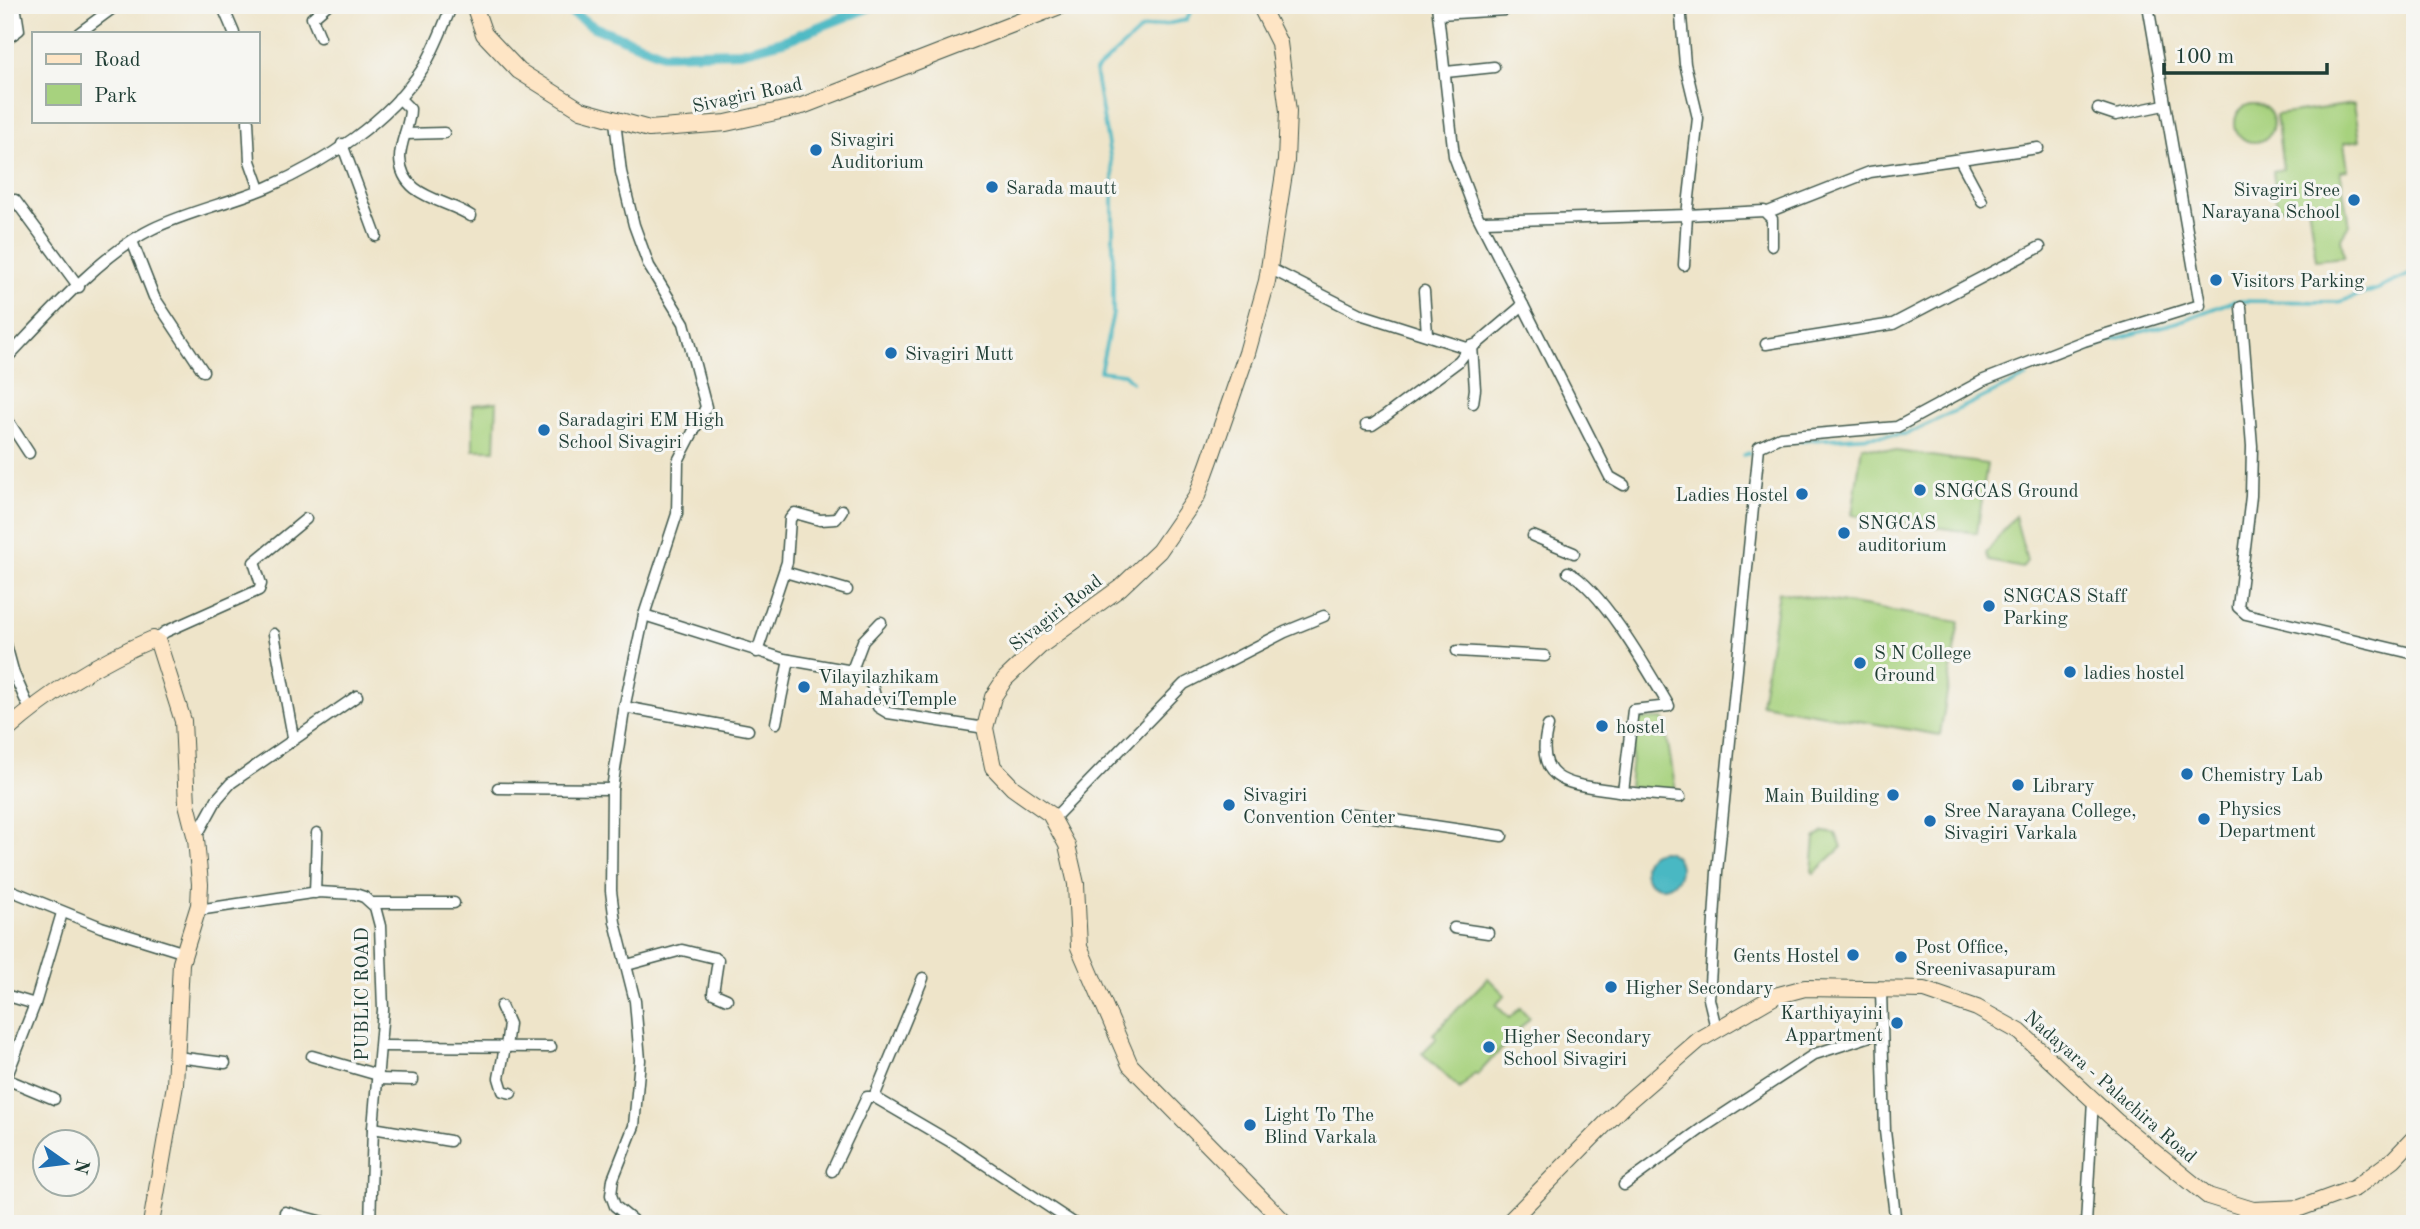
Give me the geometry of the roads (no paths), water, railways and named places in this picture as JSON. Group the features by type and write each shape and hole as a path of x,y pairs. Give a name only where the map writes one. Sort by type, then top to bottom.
{"main road":[{"name":"Sivagiri Road","path":"474,5 484,34 519,71 581,110 649,129 726,124 802,106 1062,5"},
{"name":"Sivagiri Road","path":"1260,5 1279,43 1288,111 1286,161 1267,267 1267,281 1247,353 1196,496 1158,551 1130,579 1040,646 1005,679 993,697 985,728 993,767 1053,819 1068,845 1076,884 1079,947 1130,1065 1286,1224"},
{"path":"5,732 30,710 109,657 155,640 158,642 183,721 187,804 196,837 200,884 198,910 184,953 177,1056 151,1224"},
{"name":"Nadayara - Palachira Road","path":"1507,1224 1625,1104 1716,1028 1775,996 1796,990 1832,986 1925,990 1977,1007 2020,1032 2093,1100 2208,1196 2253,1210 2300,1208 2355,1188 2394,1160 2415,1137"}],"street":[{"path":"5,40 19,30 15,5"},
{"path":"80,32 117,5"},
{"path":"222,5 234,32"},
{"path":"320,37 312,18 327,5"},
{"path":"5,360 79,287 132,241 152,229 260,190 342,144 399,98 425,66 452,5"},
{"path":"1680,5 1685,64 1698,118 1684,265"},
{"path":"1716,1028 1709,999 1717,872 1759,447 1780,437 1897,427 1984,380 2084,341 2200,305 2148,5"},
{"path":"1505,10 1438,10 1451,136 1463,182 1523,305 1610,477 1624,485"},
{"path":"1446,72 1494,67"},
{"path":"399,98 410,109 401,166 414,189 471,216"},
{"path":"2098,109 2116,114 2164,105"},
{"path":"615,121 621,172 635,225 649,266 684,323 706,407 678,461 675,525 644,615 612,789 611,891 615,922 628,965 639,1037 634,1126 613,1179 611,1195 619,1210 637,1224"},
{"path":"248,122 250,161 260,190"},
{"path":"405,134 444,133"},
{"path":"342,144 376,236"},
{"path":"1485,221 1768,212 1870,172 2038,148"},
{"path":"1961,160 1982,201"},
{"path":"15,200 79,287"},
{"path":"1768,212 1772,219 1772,246"},
{"path":"132,241 155,297 203,372"},
{"path":"1766,344 1893,324 2040,247"},
{"path":"1267,267 1360,314 1427,334 1450,344 1471,347"},
{"path":"1424,291 1427,334"},
{"path":"1366,425 1384,417 1459,361 1471,347 1523,305"},
{"path":"2241,307 2252,446 2251,496 2238,607 2246,614 2415,654"},
{"path":"1471,347 1475,389 1473,403"},
{"path":"5,416 29,453"},
{"path":"757,652 785,572 792,516 796,513 825,521 839,518 842,510"},
{"path":"155,640 165,632 259,590 261,584 254,562 306,519"},
{"path":"1533,536 1574,553"},
{"path":"785,572 848,590"},
{"path":"1568,572 1586,584 1649,669 1670,706 1633,710 1623,792"},
{"path":"644,615 757,652 852,670 870,682 877,705 883,712 985,728"},
{"path":"1053,819 1184,684 1285,632 1324,616"},
{"path":"852,670 863,641 881,622"},
{"path":"274,634 293,737"},
{"path":"5,641 14,674 30,710"},
{"path":"1457,651 1545,656"},
{"path":"776,723 789,660"},
{"path":"196,837 217,799 231,783 293,737 357,696"},
{"path":"625,707 748,730"},
{"path":"1548,726 1544,748 1549,771 1563,782 1623,792 1680,797"},
{"path":"498,788 612,789"},
{"path":"1347,813 1502,836"},
{"path":"315,893 317,833"},
{"path":"5,888 62,913 184,953"},
{"name":"PUBLIC ROAD","path":"198,910 315,893 355,894 373,903 380,926 381,1046 373,1128 370,1224"},
{"path":"373,903 454,903"},
{"path":"54,1099 6,1080 35,1004 62,913"},
{"path":"1454,928 1488,933"},
{"path":"628,965 682,950 715,958 718,960 713,993 727,999"},
{"path":"874,1097 923,978"},
{"path":"1881,990 1880,1033 1885,1131 1896,1224"},
{"path":"5,995 35,1004"},
{"path":"500,1006 509,1027 499,1084 503,1091 511,1093"},
{"path":"1624,1185 1713,1121 1815,1054 1880,1033"},
{"path":"381,1046 551,1047"},
{"path":"177,1056 225,1063"},
{"path":"312,1056 378,1080 410,1083"},
{"path":"832,1171 867,1097 874,1097 956,1145 1075,1224"},
{"path":"2086,1224 2093,1100"},
{"path":"373,1128 450,1141"},
{"path":"2289,1224 2300,1208"},
{"path":"285,1212 330,1224"}],"water":[{"path":"1662,851 1675,856 1680,869 1675,882 1662,887 1649,882 1644,869 1649,856"}],"waterway":[{"path":"560,5 594,27 663,54 740,52 783,41 875,5"},
{"path":"1132,382 1124,374 1100,371 1113,314 1113,173 1095,71 1142,29 1186,20 1195,5"},
{"path":"2050,367 2111,340 2178,322 2233,301 2339,302 2378,289 2415,272"},
{"path":"1779,442 1907,434 2026,377"},
{"path":"1744,455 1749,453"}],"place":[{"name":"Sivagiri Auditorium","path":"816,150"},
{"name":"Sarada mautt","path":"992,187"},
{"name":"Sivagiri Sree Narayana School","path":"2354,200"},
{"name":"Visitors Parking","path":"2216,280"},
{"name":"Sivagiri Mutt","path":"891,353"},
{"name":"Saradagiri EM High School Sivagiri","path":"544,430"},
{"name":"SNGCAS Ground","path":"1920,490"},
{"name":"Ladies Hostel","path":"1802,494"},
{"name":"SNGCAS auditorium","path":"1844,533"},
{"name":"SNGCAS Staff Parking","path":"1989,606"},
{"name":"S N College Ground","path":"1860,663"},
{"name":"ladies hostel","path":"2070,672"},
{"name":"Vilayilazhikam MahadeviTemple","path":"804,687"},
{"name":"hostel","path":"1602,726"},
{"name":"Chemistry Lab","path":"2187,774"},
{"name":"Library","path":"2018,785"},
{"name":"Main Building","path":"1893,795"},
{"name":"Sivagiri Convention Center","path":"1229,805"},
{"name":"Physics Department","path":"2204,819"},
{"name":"Sree Narayana College, Sivagiri Varkala","path":"1930,821"},
{"name":"Gents Hostel","path":"1853,955"},
{"name":"Post Office, Sreenivasapuram","path":"1901,957"},
{"name":"Higher Secondary","path":"1611,987"},
{"name":"Karthiyayini Appartment","path":"1897,1023"},
{"name":"Higher Secondary School Sivagiri","path":"1489,1047"},
{"name":"Light To The Blind Varkala","path":"1250,1125"}]}
